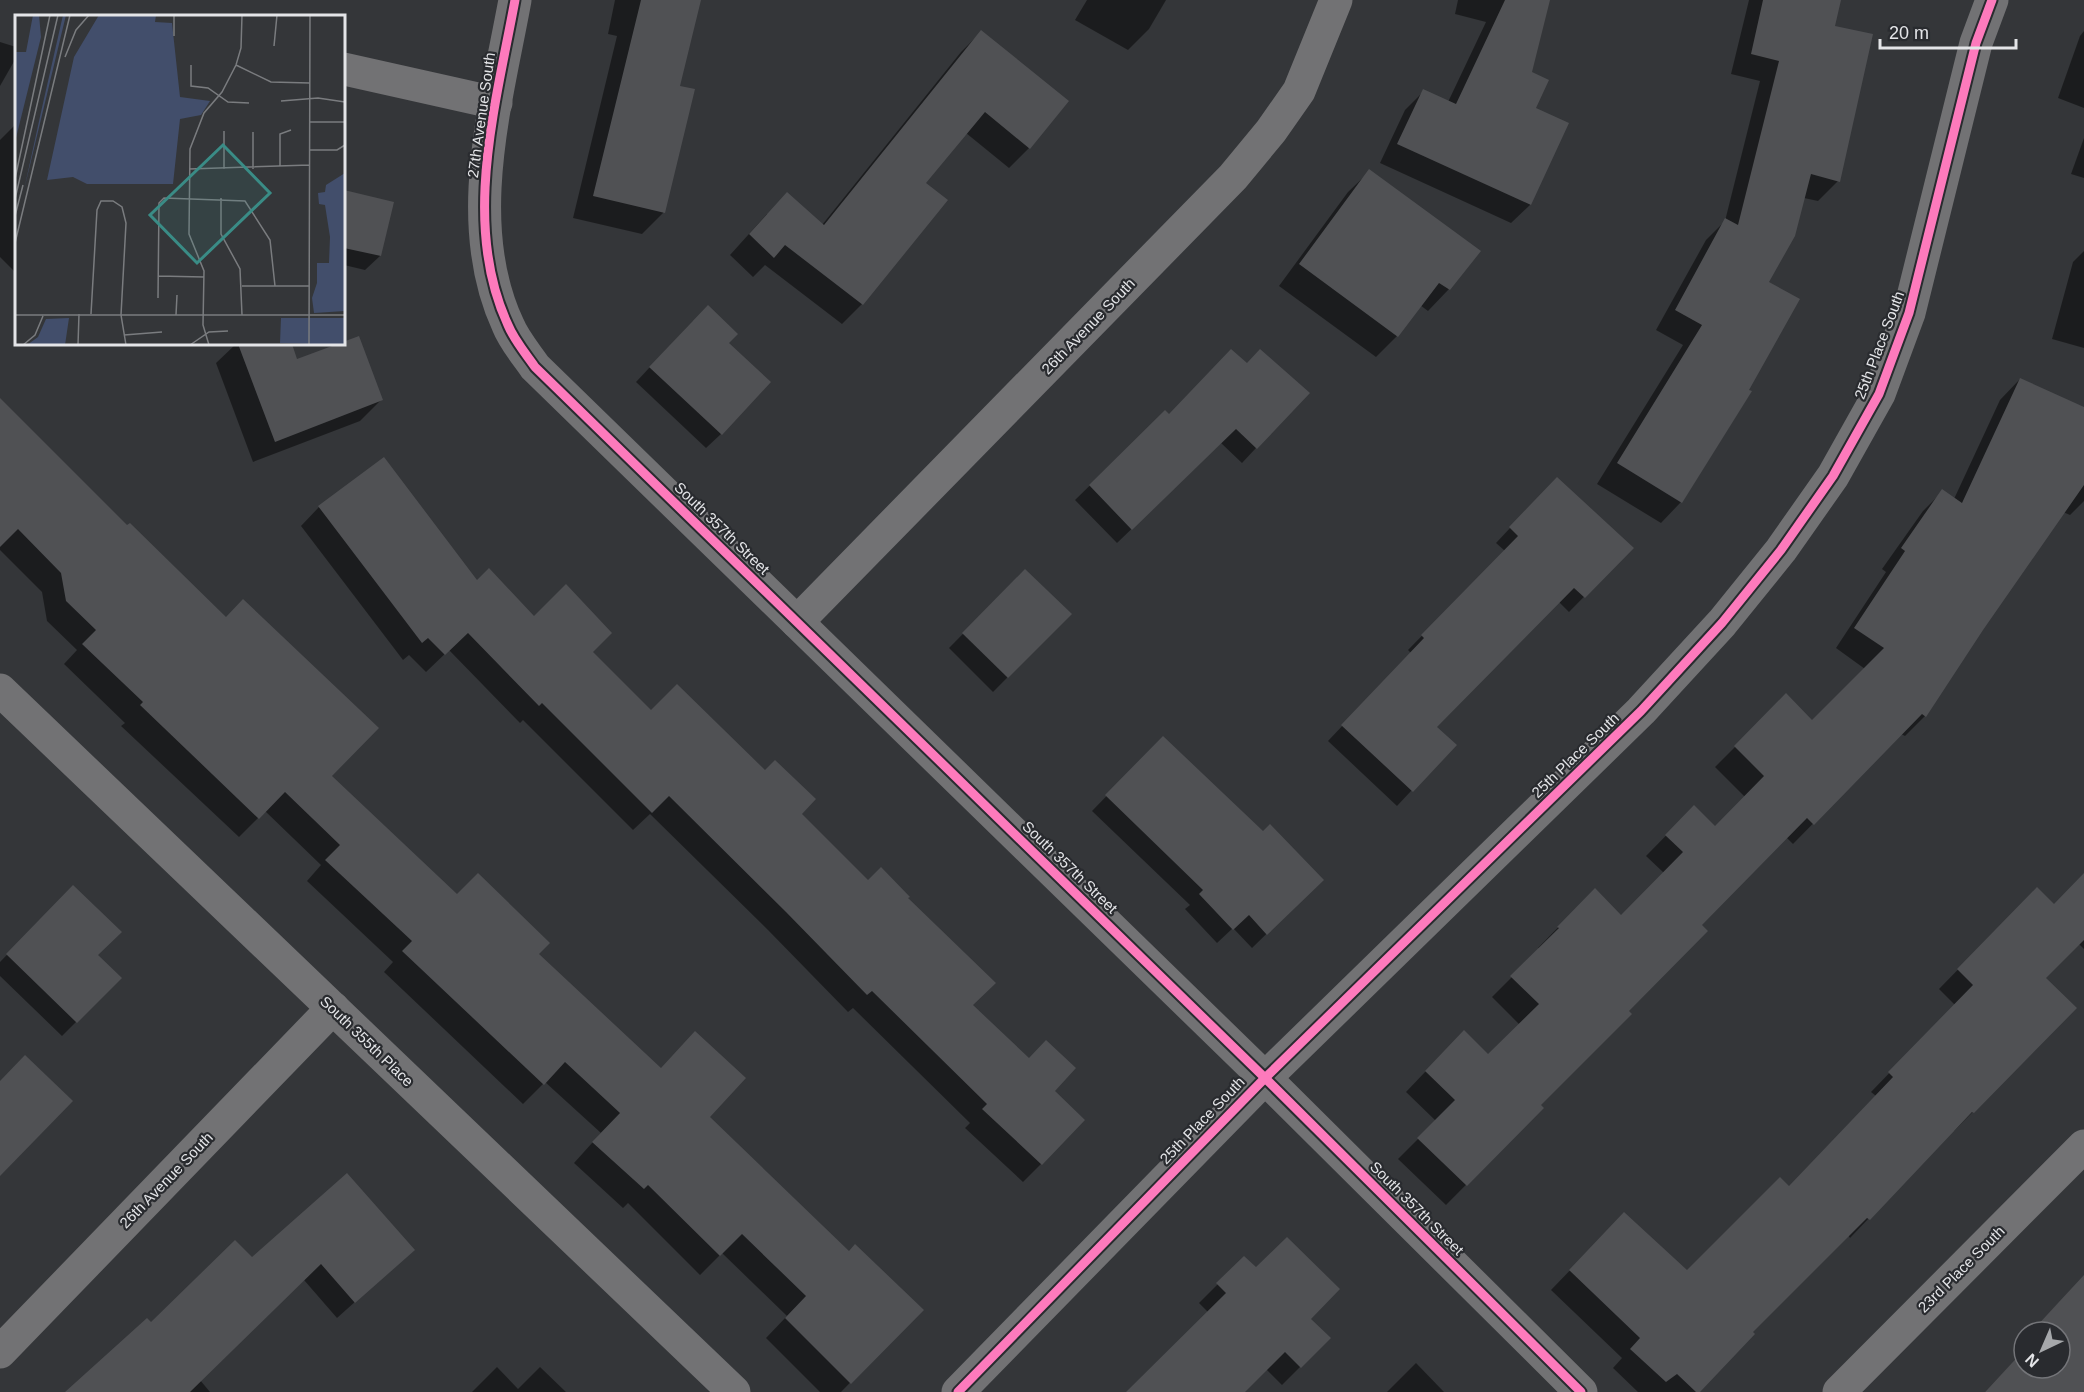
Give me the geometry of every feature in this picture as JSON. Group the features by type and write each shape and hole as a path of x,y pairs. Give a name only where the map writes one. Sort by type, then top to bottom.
{"street":[{"name":"27th Avenue South","path":"515,0 486,170 485,230 493,284 508,326 535,367"},
{"name":"26th Avenue South","path":"797,622 1233,177 1271,131 1299,91 1336,0"},
{"name":"25th Place South","path":"958,1392 1264,1078 1641,711 1722,623 1781,550 1833,476 1879,394 1909,313 1976,43 1992,0"},
{"path":"345,69 496,103"},
{"name":"South 357th Street","path":"535,367 1264,1078 1581,1392"},
{"name":"South 355th Place","path":"0,690 734,1392"},
{"name":"26th Avenue South","path":"0,1352 333,1008"},
{"name":"23rd Place South","path":"1839,1392 2084,1146"}],"building":[{"path":"641,0 701,0 680,86 695,89 665,213 593,196"},
{"path":"1505,0 1550,0 1532,72 1549,80 1536,108 1569,123 1531,205 1397,144 1423,89 1456,104"},
{"path":"1763,0 1841,0 1835,26 1873,34 1840,182 1811,174 1795,236 1769,282 1800,299 1749,390 1752,391 1682,503 1617,463 1702,325 1675,310 1725,218 1738,225 1779,61 1751,54"},
{"path":"981,30 1069,101 1030,149 985,112 926,183 948,200 863,305 785,245 774,258 749,234 787,192 824,225"},
{"path":"1369,169 1481,251 1450,290 1439,283 1398,337 1299,264"},
{"path":"345,190 394,202 381,256 345,248"},
{"path":"708,305 738,334 729,343 771,382 722,435 649,367"},
{"path":"359,336 383,400 275,442 238,345 292,345 297,359 335,345 345,345 345,341"},
{"path":"1231,349 1247,363 1260,349 1310,393 1257,449 1236,429 1132,530 1089,485 1165,410 1169,414"},
{"path":"2020,378 2084,407 2084,485 1983,630 1926,717 1922,714 1814,825 1807,818 1702,925 1708,931 1629,1011 1632,1014 1541,1105 1544,1108 1467,1186 1417,1138 1455,1100 1425,1071 1464,1030 1488,1054 1539,1004 1510,976 1559,928 1557,927 1595,888 1621,915 1683,852 1665,835 1694,805 1715,826 1764,776 1734,746 1786,693 1812,720 1884,648 1854,628 1905,551 1901,548 1942,489 1962,503"},
{"path":"0,398 127,525 130,523 226,617 243,599 379,728 332,776 457,894 478,873 550,943 539,954 661,1068 695,1031 746,1078 710,1117 849,1251 855,1244 924,1310 851,1384 785,1318 806,1296 742,1234 720,1256 648,1185 644,1189 592,1142 620,1113 565,1062 544,1085 402,951 412,941 325,860 340,845 285,792 259,819 140,705 143,702 82,644 96,630 66,601 61,573 18,529 0,547"},
{"path":"384,457 477,580 489,568 534,616 566,584 612,633 593,652 651,710 677,684 765,770 775,760 816,799 802,814 868,880 881,867 910,897 908,898 996,983 973,1005 1029,1058 1046,1040 1076,1068 1055,1091 1085,1120 1042,1165 982,1109 987,1104 872,991 867,995 669,796 652,813 542,703 539,706 468,633 445,655 428,638 422,643 318,506"},
{"path":"1557,477 1634,548 1585,598 1574,588 1437,727 1457,745 1413,792 1341,725 1424,638 1421,635 1518,536 1509,527"},
{"path":"1025,569 1072,614 1008,678 962,633"},
{"path":"1163,736 1263,831 1270,824 1324,880 1267,935 1249,915 1233,930 1199,894 1203,890 1105,795"},
{"path":"2084,873 2084,940 2046,978 2077,1008 1974,1113 1972,1112 1870,1220 1867,1218 1753,1332 1755,1334 1700,1392 1696,1392 1677,1374 1666,1382 1630,1349 1640,1338 1569,1270 1624,1212 1687,1270 1780,1177 1789,1186 1893,1077 1888,1072 1973,985 1957,969 2037,887 2054,904"},
{"path":"73,885 122,932 98,955 122,978 77,1023 6,954"},
{"path":"25,1055 73,1101 0,1176 0,1081"},
{"path":"347,1173 415,1250 355,1303 321,1264 190,1392 65,1392 147,1318 151,1322 235,1240 252,1257"},
{"path":"1287,1237 1340,1289 1311,1319 1331,1338 1301,1368 1285,1352 1245,1392 1126,1392 1226,1293 1216,1283 1244,1256 1256,1267"},
{"path":"2084,1275 2084,1392 1985,1392 2012,1363 2012,1380 2072,1380 2072,1320 2042,1320"}],"cycle path":[{"path":"515,0 499,80 487,164 485,205 487,246 494,286 508,325 535,367 1265,1078 1581,1392"},
{"path":"958,1392 1265,1078 1641,711 1722,623 1781,550 1833,476 1879,394 1909,313 1976,43 1992,0"}]}
